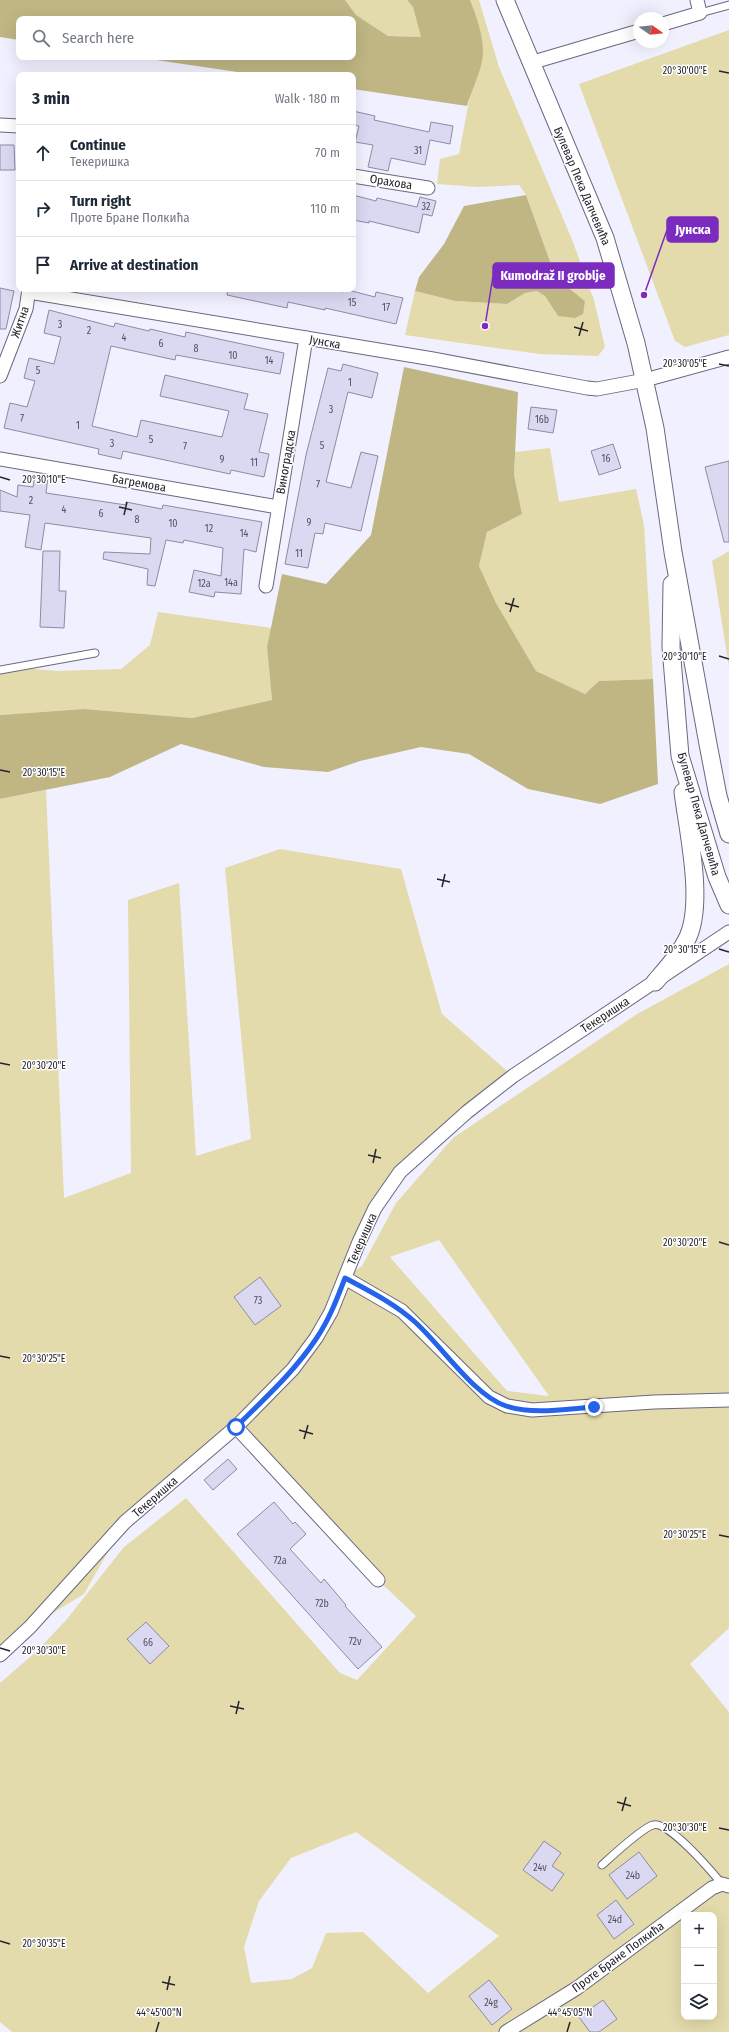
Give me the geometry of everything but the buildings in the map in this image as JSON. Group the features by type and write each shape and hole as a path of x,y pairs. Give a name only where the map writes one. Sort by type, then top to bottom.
{"street":[{"name":"Булевар Пека Дапчевића","path":"505,0 604,238 622,292 655,428 673,552 708,744 728,830"},
{"path":"669,22 700,13 697,0"},
{"path":"530,63 633,33"},
{"path":"0,125 16,126"},
{"name":"Орахова","path":"356,176 428,188"},
{"name":"Житна","path":"0,376 26,309 29,292"},
{"name":"Јунска","path":"35,292 587,388 597,389 644,380"},
{"name":"Виноградска","path":"266,586 306,338"},
{"path":"644,380 729,357"},
{"name":"Багремова","path":"0,459 278,507"},
{"name":"Булевар Пека Дапчевића","path":"673,552 671,647 680,756 717,877 729,905"},
{"path":"655,982 678,954 688,937 693,916 694,877 682,787 680,756"},
{"name":"Текеришка","path":"0,1655 30,1628 125,1522 236,1427 293,1369 316,1338 331,1312 359,1242 375,1208 400,1172 467,1112 513,1076 729,932"},
{"path":"345,1278 402,1311 416,1323 479,1388 489,1397 507,1406 532,1410 654,1402 729,1400"},
{"path":"236,1427 378,1580"},
{"name":"Проте Бране Полкића","path":"506,2032 577,1988 712,1888 725,1885"}],"lane":[{"path":"700,13 729,5"},
{"path":"0,670 95,653"},
{"path":"602,1865 645,1830 654,1825 661,1825 672,1832 725,1885"}],"shaded area":[{"path":"0,0 345,0 356,15 388,36 421,37 413,7 407,0 470,0 482,38 483,54 479,73 467,106 356,89 356,72 237,72 156,60 356,60 356,16 16,16 16,40 0,37"},
{"path":"345,0 407,0 413,7 421,37 388,36 356,15"},
{"path":"470,0 479,0 499,67 573,242 594,300 605,347 598,356 539,354 405,335 415,291 455,301 507,304 525,293 537,291 545,296 558,316 585,301 556,278 526,195 519,185 478,187 437,184 440,159 459,154 471,90 482,61 482,40"},
{"path":"729,30 729,335 685,347 675,341 579,84"},
{"path":"526,195 556,278 585,301 583,314 575,318 558,316 545,296 537,291 525,293 507,304 455,301 415,291 419,277 444,244 464,206"},
{"path":"404,367 518,392 514,475 522,514 487,532 479,566 496,603 536,671 585,694 599,681 653,679 658,784 600,804 528,789 469,754 421,747 360,761 328,772 264,767 181,744 110,777 0,799 0,715 84,709 192,718 272,700 267,647 282,574 326,584 371,535"},
{"path":"550,448 559,502 636,489 644,525 653,679 599,681 585,694 536,671 496,603 479,566 487,532 522,514 514,475 515,452"},
{"path":"729,551 729,667 712,561"},
{"path":"158,612 272,628 267,647 272,700 192,718 84,709 0,715 0,666 57,671 121,669 150,645"},
{"path":"46,790 64,1198 131,1173 128,900 179,883 196,1156 251,1139 225,868 280,849 401,869 442,1014 513,1076 400,1172 346,1277 362,1266 396,1203 453,1138 637,1014 729,964 729,1628 690,1664 729,1712 729,2032 12,2032 0,2022 0,1683 37,1651 67,1619 124,1547 186,1498 340,1673 357,1680 416,1616 378,1580 236,1428 125,1522 84,1594 30,1627 0,1655 0,799","holes":["439,1240 549,1396 507,1391 390,1257","356,1832 499,1936 428,1993 363,1932 326,1933 312,1968 292,1979 251,1983 244,1947 259,1901 291,1858"]}],"place":[{"name":"Јунска","path":"644,295"},
{"name":"Kumodraž II groblje","path":"485,326"}],"route":[{"path":"236,1427 293,1369 316,1338 331,1312 345,1278 402,1311 416,1323 474,1383 496,1402 507,1406 532,1410 594,1407"}]}
